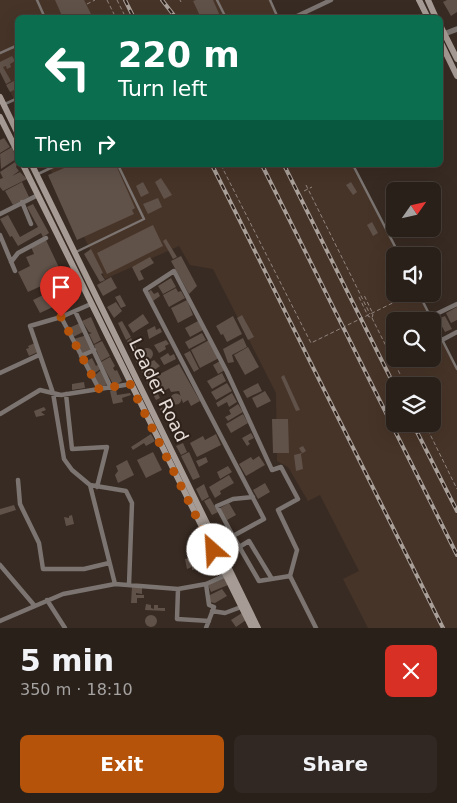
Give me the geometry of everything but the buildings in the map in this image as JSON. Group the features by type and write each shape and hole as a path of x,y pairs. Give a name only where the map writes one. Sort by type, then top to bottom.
{"main road":[{"path":"419,0 426,15"},
{"path":"428,0 435,15"},
{"path":"444,34 457,59"},
{"path":"443,47 457,76"},
{"path":"0,98 15,128"},
{"path":"0,117 15,147"},
{"name":"Leader Road","path":"24,167 252,628"},
{"name":"Leader Road","path":"33,167 258,628"}],"street":[{"path":"299,15 331,0"},
{"path":"444,34 457,29"},
{"path":"0,214 38,195"},
{"path":"22,202 31,224"},
{"path":"0,234 15,271"},
{"path":"11,262 18,253 46,238"},
{"path":"233,536 264,519 145,290 174,271 227,372 272,470 281,467 298,499 278,510 297,550 290,576 316,628"},
{"path":"91,304 61,317 30,326 53,393 64,459 72,470 90,485 126,491 132,503 129,585"},
{"path":"440,312 457,304"},
{"path":"75,311 110,388"},
{"path":"61,317 99,389"},
{"path":"442,340 457,332"},
{"path":"80,356 94,350"},
{"path":"0,373 39,355"},
{"path":"0,414 40,390 66,394 130,384"},
{"path":"66,394 72,449 107,447 97,487"},
{"path":"18,480 20,504 39,543 44,569 84,569 109,563"},
{"path":"90,485 115,584"},
{"path":"253,497 233,500 216,506 259,581 290,576"},
{"path":"223,557 249,541 272,579"},
{"path":"0,565 34,605"},
{"path":"0,621 62,594 115,584 178,588 206,584 226,575"},
{"path":"206,584 209,605 214,607 206,628"},
{"path":"178,588 177,619 209,621"},
{"path":"47,600 66,628"},
{"path":"212,611 225,613 241,607"}],"lane":[{"path":"37,0 44,15"},
{"path":"217,0 224,15"},
{"path":"270,0 277,15"},
{"path":"0,53 15,46"},
{"path":"4,105 15,100"},
{"path":"37,174 53,167"},
{"path":"75,253 144,219 119,167"},
{"path":"354,167 395,247"},
{"path":"442,340 457,369"}],"path":[{"path":"87,4 95,0"},
{"path":"107,0 114,15"},
{"path":"117,0 124,15"},
{"path":"222,167 311,343 395,302"},
{"path":"306,186 370,314"},
{"path":"304,191 312,187"},
{"path":"362,297 368,316 372,318 402,377"},
{"path":"362,297 373,314 372,318"},
{"path":"429,432 457,489"}],"shaded area":[{"path":"0,0 269,0 277,15 15,15 15,101 0,72"},
{"path":"49,167 353,167 386,231 386,238 390,238 394,247 386,247 386,302 422,302 427,312 386,312 386,367 441,367 441,338 457,368 457,628 368,628 343,579 359,571 320,495 308,501 288,467 277,461 276,393 213,269 190,265 179,246 105,279"}],"railway":[{"path":"125,0 132,15"},
{"path":"162,0 174,15"},
{"path":"213,167 443,628"},
{"path":"263,167 457,555"},
{"path":"285,167 390,377"},
{"path":"417,432 457,511"}],"route":[{"path":"61,317 99,389 130,384 213,550"}]}
